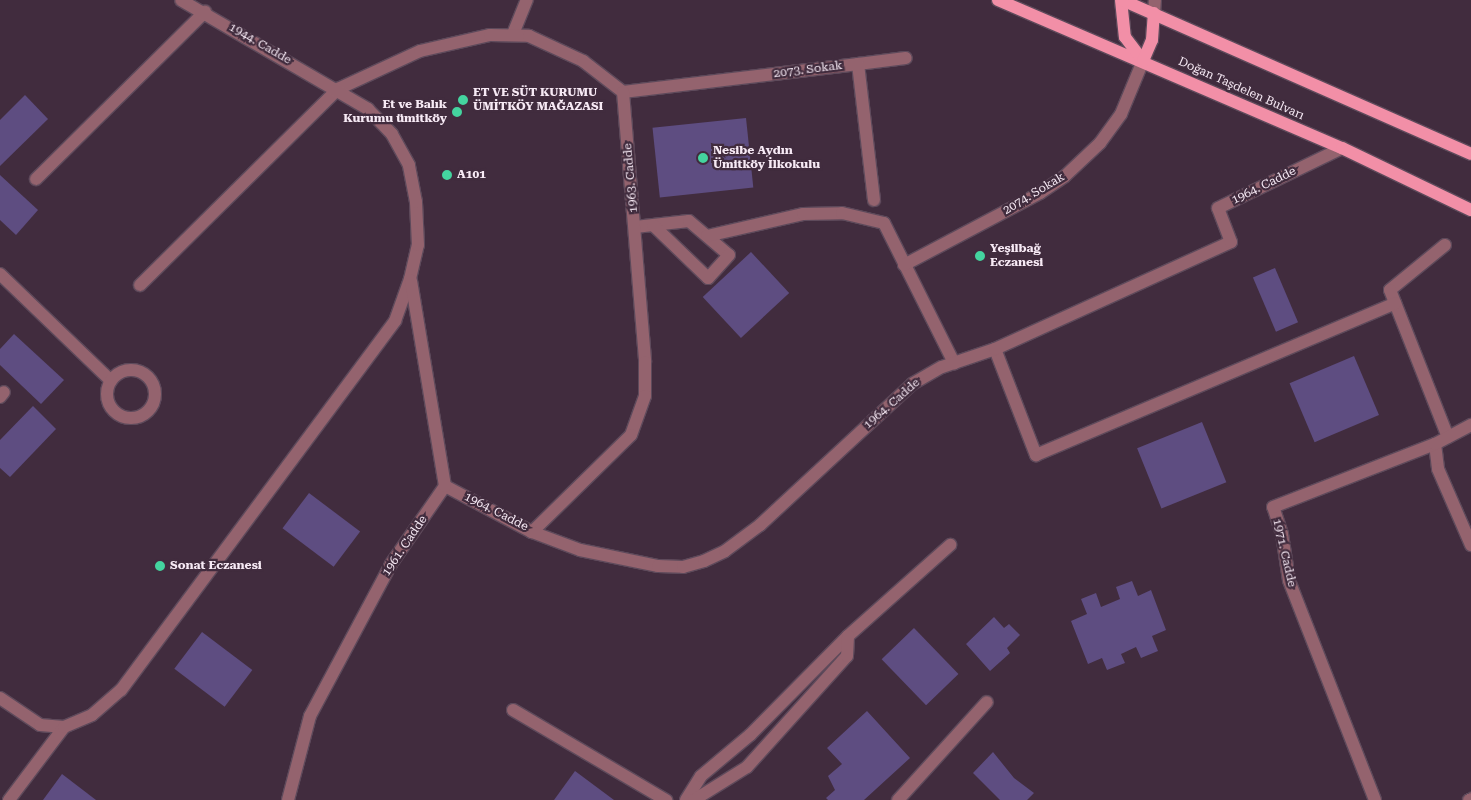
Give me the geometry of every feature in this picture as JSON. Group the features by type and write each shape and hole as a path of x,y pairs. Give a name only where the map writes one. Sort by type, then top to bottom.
{"main road":[{"name":"Doğan Taşdelen Bulvarı","path":"998,0 1342,148 1471,210"},
{"path":"1154,13 1152,40 1143,61 1125,37 1122,0 1154,13 1471,154"}],"street":[{"name":"1944. Cadde","path":"64,727 92,715 121,690 395,321 410,279 418,245 416,202 409,165 392,134 368,108 205,12 181,0"},
{"path":"513,34 527,0"},
{"path":"1154,13 1155,0"},
{"path":"36,179 205,12"},
{"path":"140,285 338,89 420,51 468,38 513,34 554,45 583,61 623,92"},
{"path":"858,64 906,58"},
{"name":"2074. Sokak","path":"904,265 1040,193 1065,176 1100,143 1121,114 1143,61"},
{"name":"2073. Sokak","path":"623,92 858,64 874,200"},
{"name":"1963. Cadde","path":"532,532 616,452 631,435 640,416 645,377 635,227 623,92"},
{"name":"1964. Cadde","path":"445,486 532,532 580,550 633,563 683,567 704,561 725,551 760,525 912,384 954,363 995,349 1232,242 1218,208 1342,148"},
{"path":"707,236 774,218 803,214 848,214 884,223 954,363"},
{"path":"635,227 653,225 689,221 729,255 708,278 653,225"},
{"path":"1445,245 1390,290 1448,437"},
{"path":"0,274 111,381"},
{"path":"410,279 445,486"},
{"path":"995,349 1036,455 1395,304"},
{"name":"1971. Cadde","path":"1375,800 1289,580 1282,534 1272,507 1435,444 1471,425"},
{"path":"1435,444 1438,469 1471,545"},
{"name":"1961. Cadde","path":"288,800 310,716 391,564 445,486"},
{"path":"686,800 701,776 750,736 848,636 950,545"},
{"path":"694,800 754,760 847,656 848,636"},
{"path":"0,698 16,712 40,725 64,727"},
{"path":"898,800 986,702"},
{"path":"513,710 666,800"},
{"path":"9,800 64,727"}],"building":[{"path":"25,95 48,119 0,166 0,120"},
{"name":"Nesibe Aydın Ümitköy İlkokulu","path":"746,118 753,188 660,197 653,128"},
{"path":"0,175 38,210 16,235 0,220"},
{"path":"751,252 789,293 741,338 703,297"},
{"path":"1275,268 1298,322 1276,332 1253,277"},
{"path":"14,334 64,380 41,404 0,365 0,349"},
{"path":"1354,356 1379,415 1315,442 1290,383"},
{"path":"33,406 56,429 10,477 0,468 0,440"},
{"path":"1202,422 1226,482 1161,508 1137,448"},
{"path":"309,493 360,532 334,567 283,528"},
{"path":"1132,581 1138,596 1151,590 1166,630 1152,636 1158,651 1141,658 1136,647 1121,654 1125,663 1107,670 1102,658 1088,664 1071,621 1087,614 1081,599 1096,593 1101,607 1120,599 1116,587"},
{"path":"994,617 1004,628 1009,624 1020,635 1007,648 1010,653 990,671 966,644"},
{"path":"914,628 958,674 926,705 882,659"},
{"path":"202,632 252,670 225,707 174,669"},
{"path":"867,711 910,758 864,800 828,800 826,798 835,790 828,776 842,764 827,748"},
{"path":"993,752 1014,778 1034,793 1027,800 1000,800 973,773"},
{"path":"575,771 614,800 554,800"},
{"path":"62,774 96,800 43,800"}],"place":[{"name":"ET VE SÜT KURUMU ÜMİTKÖY MAĞAZASI","path":"463,100"},
{"name":"Et ve Balık Kurumu ümitköy","path":"457,112"},
{"name":"Nesibe Aydın Ümitköy İlkokulu","path":"703,158"},
{"name":"A101","path":"447,175"},
{"name":"Yeşilbağ Eczanesi","path":"980,256"},
{"name":"Sonat Eczanesi","path":"160,566"}]}
